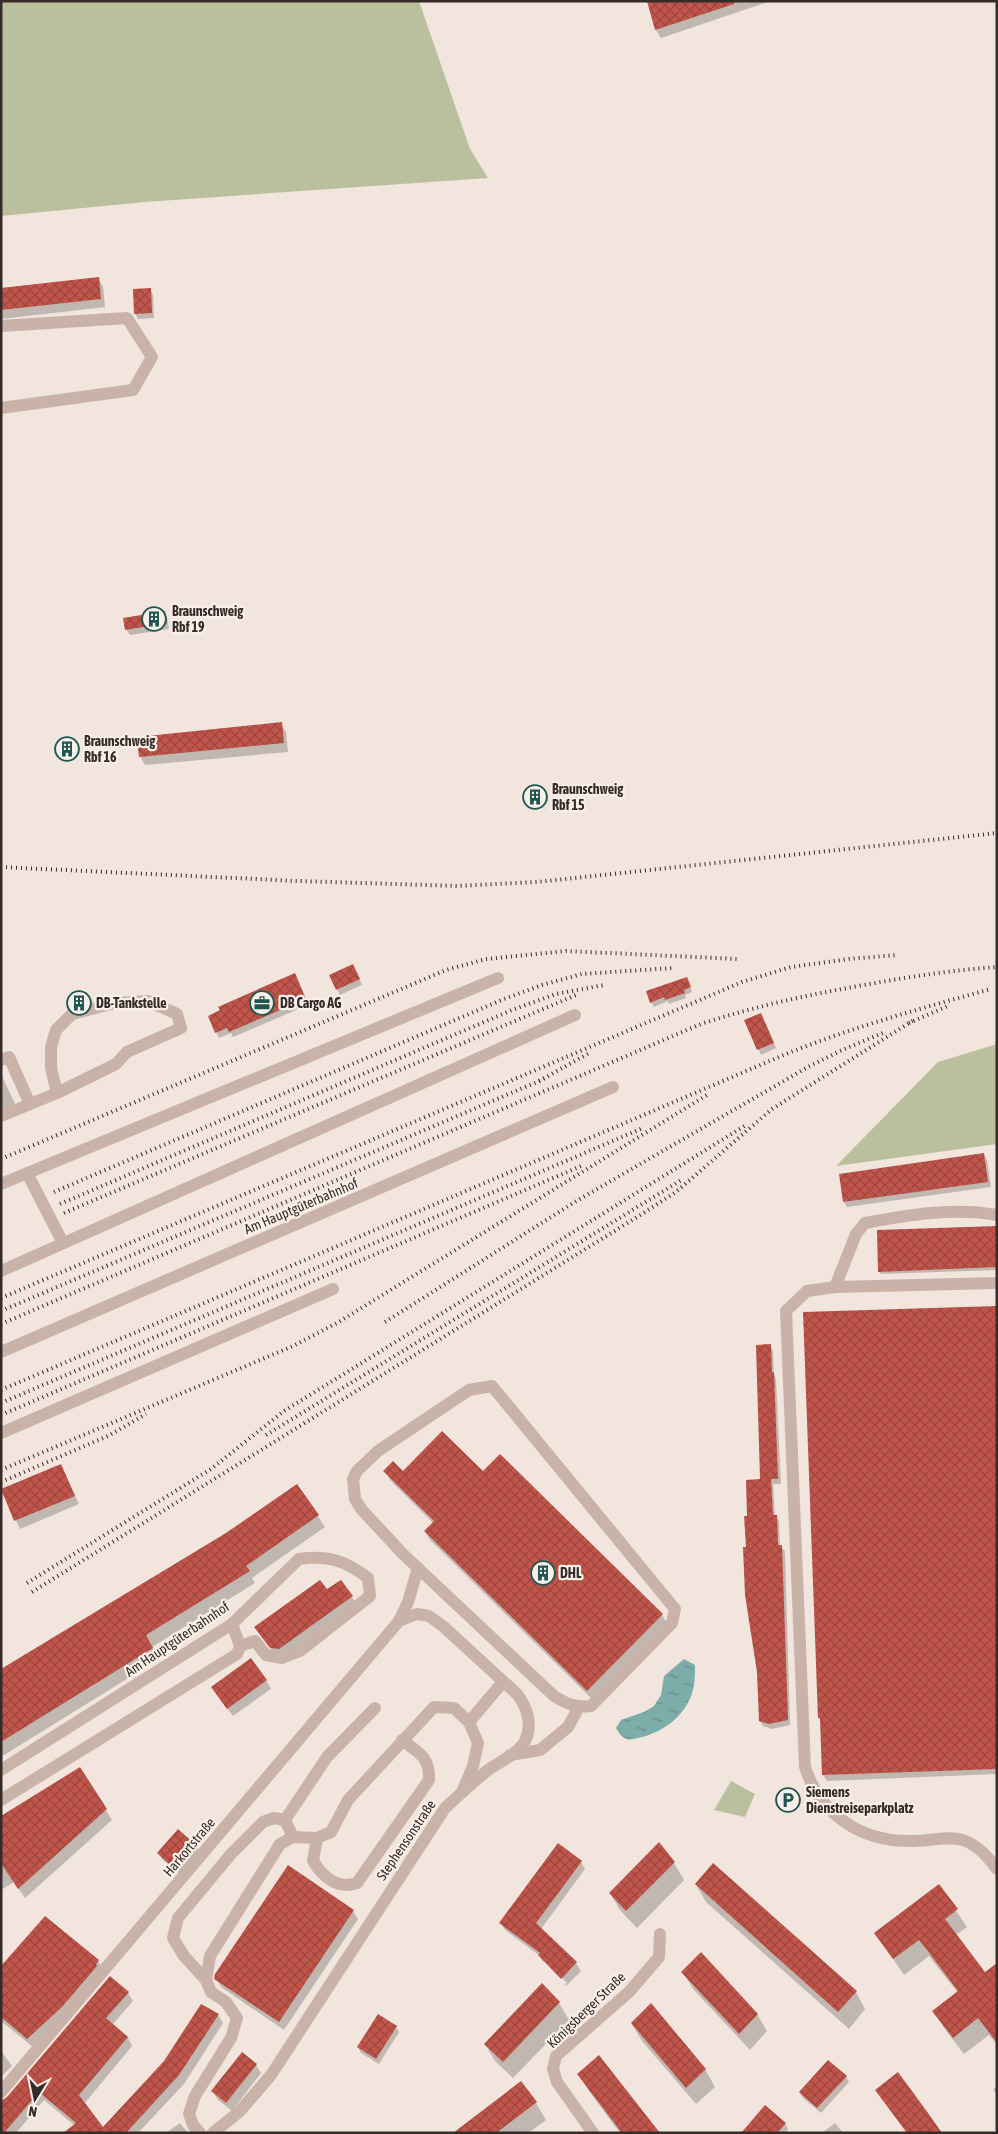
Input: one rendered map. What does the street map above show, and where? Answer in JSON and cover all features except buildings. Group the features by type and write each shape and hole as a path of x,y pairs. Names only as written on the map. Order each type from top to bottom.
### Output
{"street":[{"path":"1,326 127,318 152,357 133,390 1,408"},
{"path":"1,1184 498,978"},
{"path":"1,1116 57,1093 116,1064 127,1052 181,1028 177,1014 148,1001 115,1003 72,1014 56,1030 51,1047 51,1068 57,1093"},
{"path":"1,1271 575,1015"},
{"path":"1,1060 9,1057 30,1104"},
{"name":"Am Hauptgüterbahnhof","path":"1,1352 613,1087"},
{"path":"27,1172 63,1243"},
{"path":"835,1288 856,1234 865,1222 919,1213 984,1213 997,1215"},
{"path":"997,1283 835,1288 807,1291 786,1311 805,1767 810,1783 825,1805 847,1824 878,1839 910,1842 942,1838 961,1840 982,1850 997,1869"},
{"path":"1,1433 333,1289"},
{"path":"492,1386 675,1609 672,1623 591,1706 579,1707 567,1704 554,1696 418,1568 362,1510 355,1499 354,1479 357,1471 378,1451 470,1390 492,1386"},
{"name":"Am Hauptgüterbahnhof","path":"1,1770 232,1624 298,1559 314,1557 333,1559 353,1566 368,1578 370,1596 300,1651 282,1658 266,1655 256,1641 240,1646"},
{"name":"Harkortstraße","path":"1,2092 399,1621 408,1602 418,1568"},
{"name":"Stephensonstraße","path":"213,2133 240,2111 271,2075 445,1808 463,1791 524,1742 528,1725 528,1712 524,1703 503,1682 444,1627 429,1616 417,1614 399,1621"},
{"path":"1,1800 237,1654 240,1646 232,1624"},
{"path":"469,1722 503,1682"},
{"path":"206,1980 210,1956 280,1844 293,1837 317,1838 331,1832 348,1800 434,1706 454,1708 469,1722 478,1743 473,1766 463,1791"},
{"path":"510,1755 540,1750 568,1727 579,1707"},
{"path":"285,1820 327,1757 375,1708"},
{"path":"317,1838 313,1861 320,1873 338,1884 348,1886 357,1883 429,1780 429,1768 425,1758 402,1740"},
{"path":"200,2133 193,2125 189,2114 195,2096 231,2038 237,2018 226,2002 211,1992 206,1980 184,1956 173,1938 178,1918 231,1854 263,1822 274,1818 285,1820"},
{"path":"285,1820 293,1837"},
{"name":"Königsberger Straße","path":"593,2133 557,2082 553,2069 556,2056 629,1992 659,1958 660,1934"}],"green space":[{"path":"1,1 419,1 470,149 488,178 145,202 1,216"},
{"path":"997,1044 997,1144 836,1166 938,1062"},
{"path":"731,1781 755,1794 745,1817 714,1810"}],"water":[{"path":"684,1659 695,1665 695,1673 692,1692 682,1712 670,1724 655,1733 632,1739 622,1736 616,1728 621,1720 644,1712 654,1706 661,1695 664,1676"}],"railway":[{"path":"1,867 298,881 458,886 537,882 997,833"},
{"path":"1,1159 446,970 486,959 566,951 738,959"},
{"path":"1,1298 742,982 791,967 897,955"},
{"path":"1,1324 701,1024 762,1006 822,993 930,974 997,967"},
{"path":"54,1192 504,999 542,985 582,974 672,968"},
{"path":"60,1204 512,1010 556,994 604,985"},
{"path":"1,1390 786,1054 862,1027 991,989"},
{"path":"64,1213 576,995"},
{"path":"909,1023 948,1006"},
{"path":"32,1592 676,1192 772,1109 914,1020"},
{"path":"385,1322 578,1200 808,1067 885,1032"},
{"path":"539,1081 591,1052"},
{"path":"1,1311 544,1079"},
{"path":"1,1470 293,1346 337,1323 707,1095"},
{"path":"27,1583 211,1469 284,1411 746,1125"},
{"path":"1,1403 643,1128"},
{"path":"1,1415 581,1166"},
{"path":"266,1435 683,1179"},
{"path":"1,1482 108,1436 146,1414"}],"place":[{"name":"Braunschweig Rbf 19","path":"154,619"},
{"name":"Braunschweig Rbf 16","path":"67,749"},
{"name":"Braunschweig Rbf 15","path":"535,797"},
{"name":"DB-Tankstelle","path":"79,1003"},
{"name":"DB Cargo AG","path":"262,1003"},
{"name":"DHL","path":"543,1573"},
{"name":"Siemens Dienstreiseparkplatz","path":"788,1800"}]}
